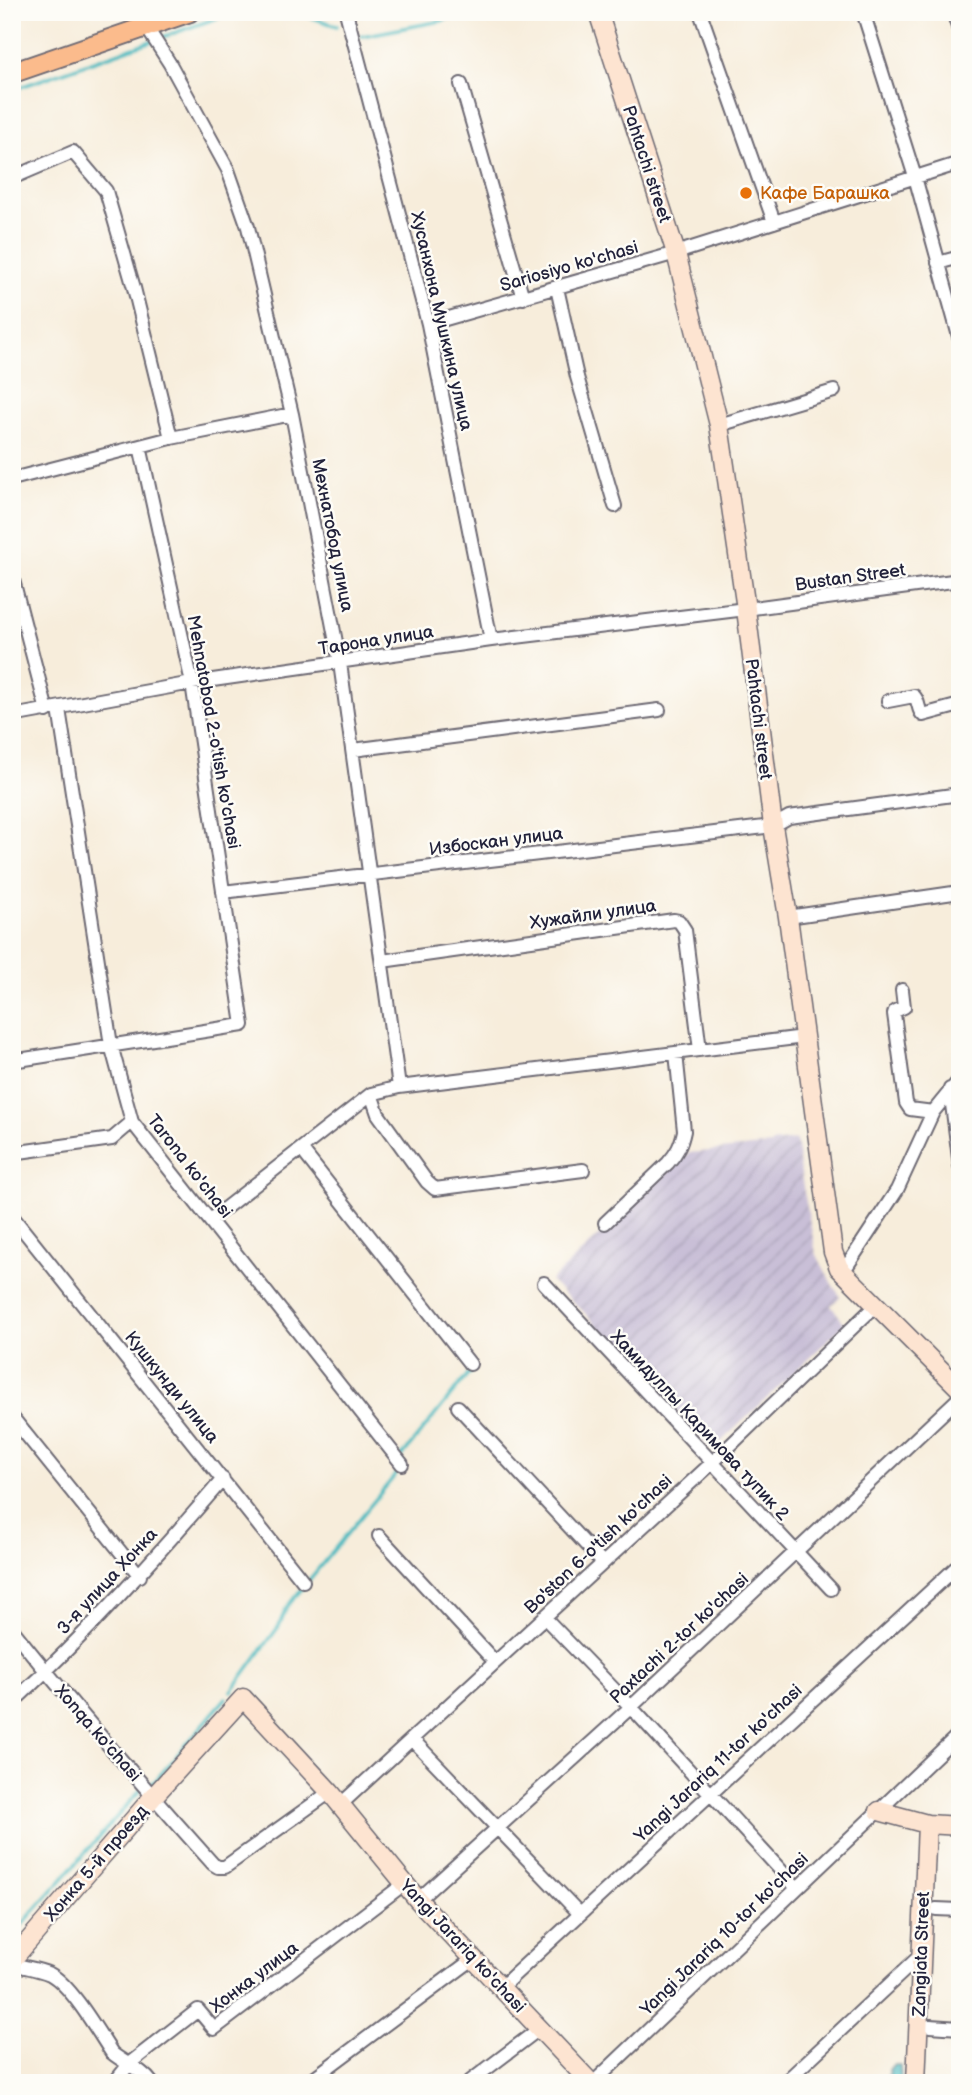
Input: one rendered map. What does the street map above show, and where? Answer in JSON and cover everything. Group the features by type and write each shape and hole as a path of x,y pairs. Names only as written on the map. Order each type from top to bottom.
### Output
{"main road":[{"path":"12,60 146,19 189,12"},
{"path":"12,73 146,19"}],"street":[{"name":"Хусанхона Мушкина улица","path":"346,12 428,324 491,640"},
{"name":"Pahtachi street","path":"598,12 676,253 719,425 833,1252 839,1268 960,1389"},
{"path":"700,12 774,222"},
{"path":"863,12 915,177 960,340"},
{"path":"953,12 960,33"},
{"name":"Мехнатобод улица","path":"146,19 228,170 248,227 292,414 340,663 399,1087"},
{"path":"461,84 523,298"},
{"path":"12,178 73,152 106,191 134,288 171,438"},
{"name":"Sariosiyo ko'chasi","path":"428,324 676,253 960,163"},
{"path":"939,263 960,257"},
{"path":"557,288 577,377 615,506"},
{"path":"719,425 834,391"},
{"path":"12,479 171,438 292,414"},
{"name":"Mehnatobod 2-o'tish ko'chasi","path":"111,1045 243,1025 192,683 141,446"},
{"name":"Tarona ko'chasi","path":"12,576 53,710 111,1045 132,1122 402,1464"},
{"name":"Bustаn Street","path":"746,609 960,580"},
{"name":"Тарона улица","path":"12,716 192,683 491,640 746,609"},
{"path":"888,701 915,696 919,711 923,715 960,705"},
{"path":"353,750 659,710"},
{"name":"Избоскан улица","path":"223,892 773,826 789,817 960,794"},
{"path":"788,917 960,892"},
{"name":"Хужайли улица","path":"382,961 679,921 685,930 700,1049"},
{"path":"902,990 904,1007 894,1014 906,1103 910,1109 933,1112"},
{"path":"210,1220 371,1094 399,1087 804,1037"},
{"path":"12,1060 111,1045"},
{"path":"605,1223 668,1163 682,1143 684,1131 676,1053"},
{"path":"843,1272 897,1190 933,1112 955,1084"},
{"path":"955,1084 960,1166"},
{"path":"371,1094 378,1114 427,1182 435,1189 583,1170"},
{"path":"12,1153 112,1139 132,1122"},
{"path":"301,1149 470,1364"},
{"name":"Кушкунди улица","path":"12,1216 303,1581"},
{"name":"Хамидуллы Каримова тупик 2","path":"544,1283 831,1589"},
{"name":"Bo'ston 6-o'tish ko'chasi","path":"153,1797 218,1867 225,1867 335,1798 412,1739 712,1463 875,1306"},
{"name":"Paxtachi 2-tor ko'chasi","path":"418,1900 631,1707 960,1397"},
{"path":"458,1407 603,1563"},
{"path":"12,1418 140,1576"},
{"name":"3-я улица Хонка","path":"12,1703 140,1576 223,1479"},
{"path":"380,1536 495,1662"},
{"name":"Yangi Jarariq 11-tor ko'chasi","path":"500,1988 960,1564"},
{"path":"544,1617 631,1707 797,1888"},
{"name":"Xonqa ko'chasi","path":"12,1629 153,1797 243,1698"},
{"name":"Yangi Jarariq ko'chasi","path":"243,1698 335,1798 418,1900 592,2083"},
{"name":"Yangi Jarariq 10-tor ko'chasi","path":"592,2083 960,1733"},
{"path":"412,1739 580,1914"},
{"name":"Хонка 5-й проезд","path":"12,1962 153,1797"},
{"path":"879,1811 927,1824 960,1826"},
{"name":"Zangiata Street","path":"916,2083 927,1824"},
{"name":"Хонка улица","path":"130,2063 198,2010 214,2029 404,1884"},
{"path":"936,1909 960,1910"},
{"path":"784,2083 921,1955"},
{"path":"307,2083 473,1959"},
{"path":"12,1962 50,1975 61,1984 78,2002 112,2053 130,2063 152,2083"},
{"path":"930,2026 960,2028"},
{"path":"468,2083 540,2029"},
{"path":"114,2083 130,2063"}],"shaded area":[{"path":"796,1140 816,1253 841,1297 831,1305 845,1324 712,1450 581,1309 550,1281 689,1153"}],"water":[{"path":"893,2065 900,2065 901,2083 887,2082 889,2070"}],"waterway":[{"path":"12,90 234,12"},
{"path":"295,12 337,26"},
{"path":"362,36 441,21 467,12"},
{"path":"402,1456 474,1367"},
{"path":"232,1691 279,1626 286,1608 402,1467"},
{"path":"12,1936 144,1786 155,1781 226,1698"},
{"path":"935,1850 936,1830"}],"place":[{"name":"Кафе Барашка","path":"746,193"}]}
